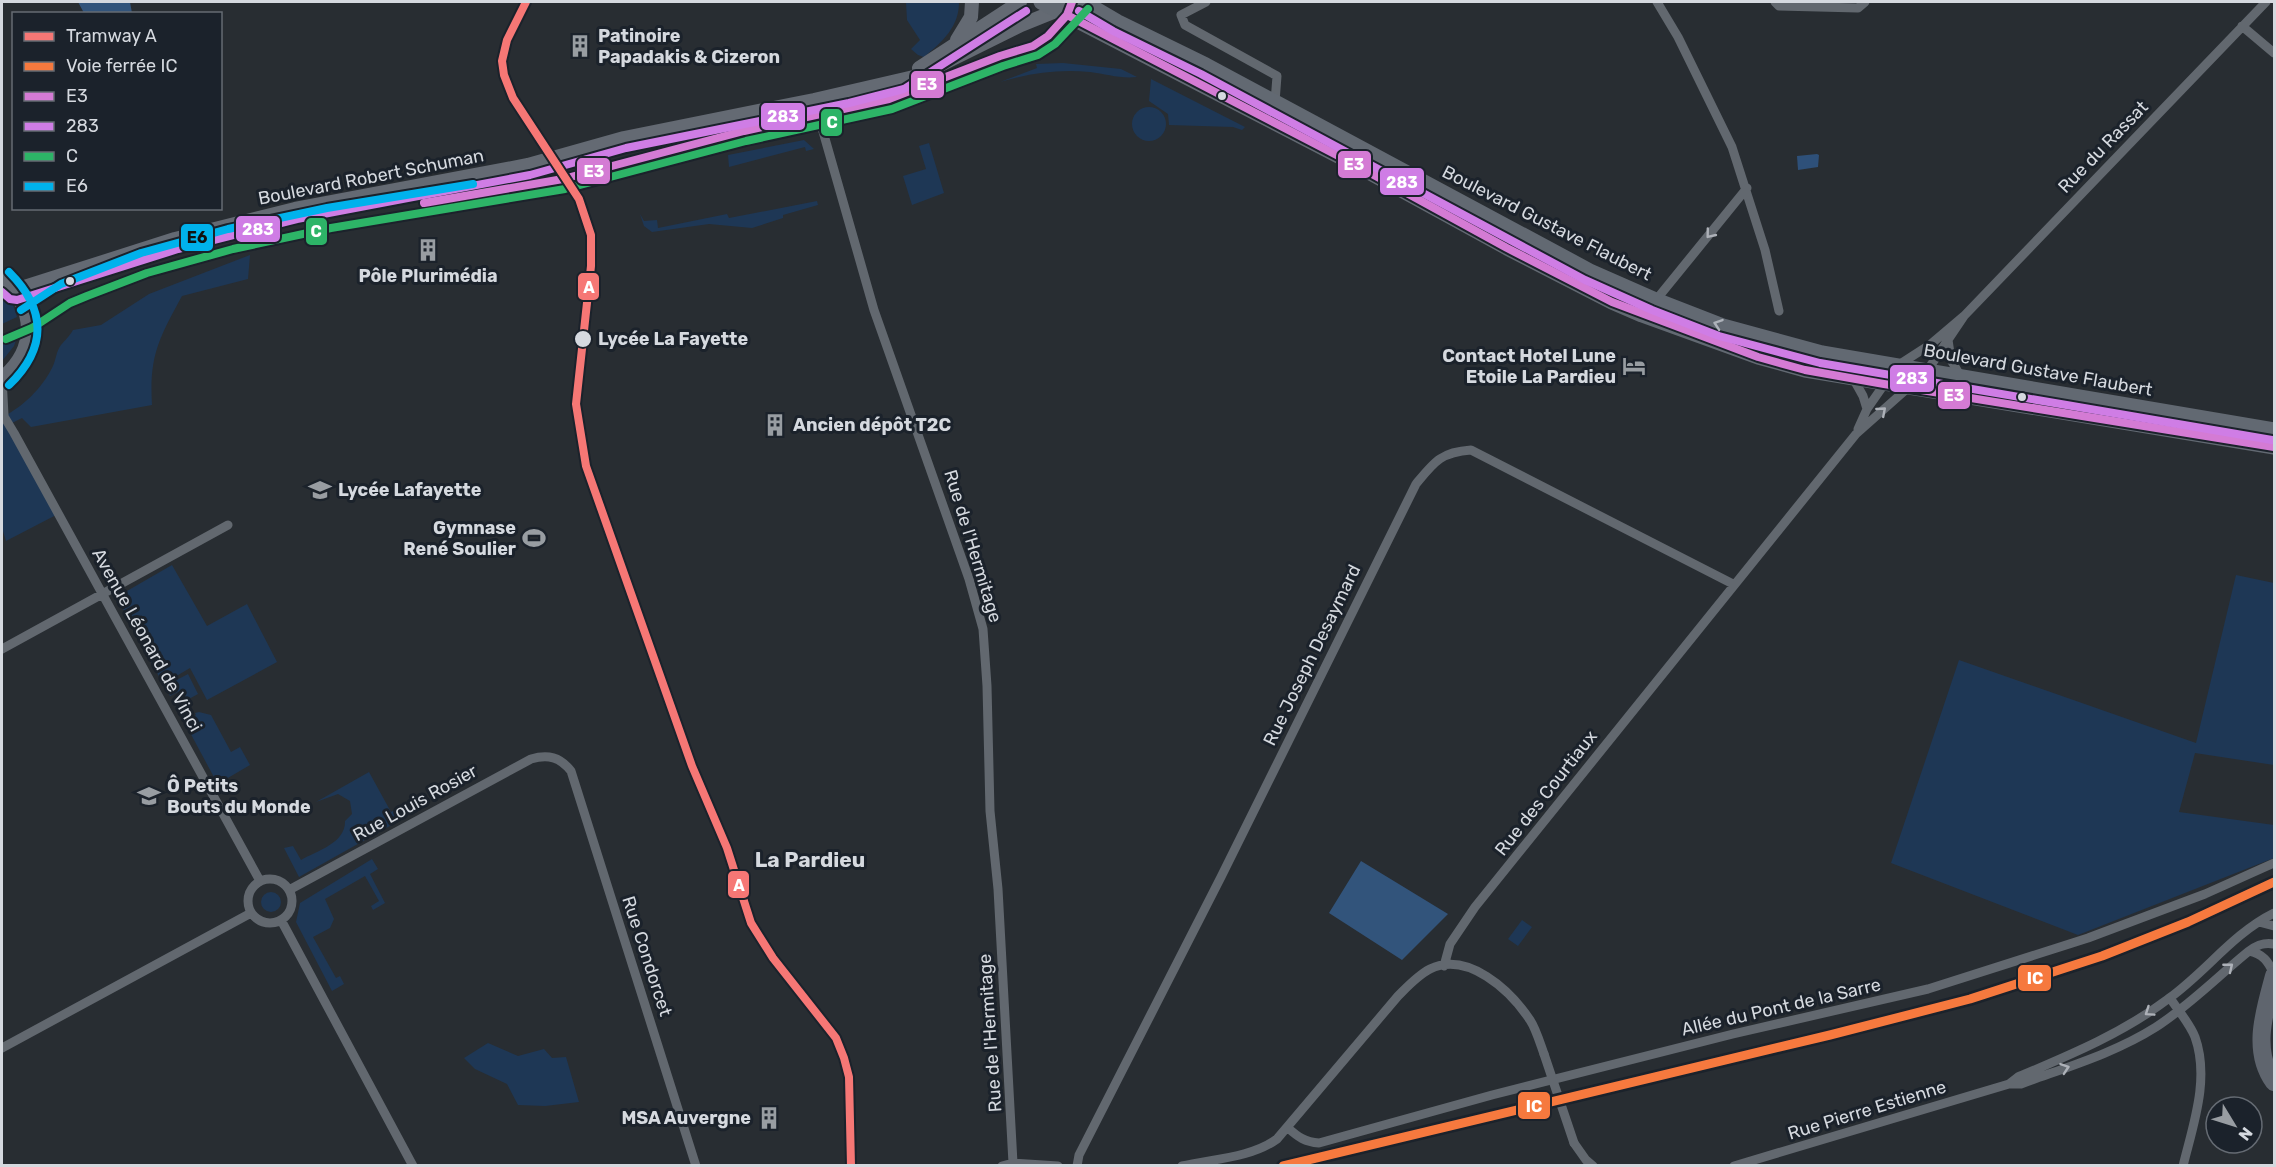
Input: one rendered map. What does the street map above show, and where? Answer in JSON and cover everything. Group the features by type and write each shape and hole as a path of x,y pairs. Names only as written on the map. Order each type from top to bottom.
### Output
{"highway":[{"path":"2274,975 2262,1019 2261,1036 2263,1054 2274,1082"}],"main road":[{"path":"950,48 962,36 967,26 971,17 972,2"},
{"path":"901,79 1020,2"},
{"name":"Boulevard Gustave Flaubert","path":"1041,2 1350,162 1507,248 1612,302 1758,357 1805,370 1884,384 2274,447"},
{"path":"814,100 929,72 975,47 1056,9 1078,2"},
{"name":"Boulevard Gustave Flaubert","path":"1084,2 1590,271 1723,326 1822,353 2274,430"},
{"name":"Boulevard Robert Schuman","path":"15,290 176,239 293,209 528,165 624,138 814,100"},
{"path":"2,279 15,290 25,310 27,339 18,361 2,378"}],"street":[{"path":"1206,2 1181,15 1185,25 1277,76 1275,102"},
{"path":"1656,2 1677,37 1732,147 1765,250 1779,311"},
{"path":"1775,2 1779,6 1858,8 1865,2"},
{"name":"Rue du Rassat","path":"1897,366 1931,344 1964,316 2266,2"},
{"path":"2242,26 2274,53"},
{"name":"Rue de l'Hermitage","path":"814,100 874,310 969,579 983,628 990,812 998,889 1013,1163"},
{"path":"1656,300 1747,188"},
{"name":"Rue du Rassat","path":"1910,388 1927,371 1964,316"},
{"path":"1948,340 1951,360 1961,378"},
{"path":"1856,434 1867,409 1897,366"},
{"name":"Avenue Léonard de Vinci","path":"2,378 3,415 260,881"},
{"path":"1853,378 1867,409"},
{"name":"Rue des Courtiaux","path":"1444,966 1450,945 1475,906 1733,584 1856,434 1910,388"},
{"name":"Rue Joseph Desaymard","path":"1077,1166 1079,1155 1221,877 1416,484 1435,461 1453,451 1471,450 1733,584"},
{"path":"2,649 228,525"},
{"name":"Rue Louis Rosier","path":"289,891 531,759 547,756 559,760"},
{"name":"Rue Condorcet","path":"559,760 571,771 696,1166"},
{"name":"Allée du Pont de la Sarre","path":"1288,1128 1300,1139 1309,1143 1319,1143 1492,1095 1733,1034 1928,988 2088,938 2205,894 2274,863"},
{"path":"276,880 284,884 289,891 292,898 291,907 281,920 265,923 251,913 248,899 254,886 260,881 276,880"},
{"path":"2,1048 251,913"},
{"name":"Rue Pierre Estienne","path":"2009,1084 2018,1077 2109,1036 2170,998 2233,939 2274,913"},
{"path":"281,920 413,1166"},
{"path":"2259,922 2274,927"},
{"name":"Rue Pierre Estienne","path":"1734,1166 2009,1084 2021,1084 2094,1058 2134,1040 2179,1011 2248,951 2268,942 2274,944"},
{"path":"2248,951 2259,953 2268,961 2274,975"},
{"path":"1182,1166 1266,1147 1288,1128 1398,996 1431,969 1457,965 1469,968 1499,986 1531,1021 1574,1143 1593,1166"},
{"path":"2170,998 2195,1036 2201,1068 2200,1092 2183,1166"},
{"path":"1002,1166 1013,1163 1058,1166"}],"shaded area":[{"path":"78,2 130,2 132,12 83,12"},
{"path":"906,2 959,2 956,19 949,33 924,57 911,49 920,40 907,20"},
{"path":"1063,63 1121,69 1137,77 1056,71 1000,82 1037,68 1036,64"},
{"path":"1151,79 1245,127 1242,130 1233,127 1169,125 1168,114 1149,101"},
{"path":"1149,107 1161,112 1166,124 1161,136 1149,141 1137,136 1132,124 1137,112"},
{"path":"804,140 814,149 806,151 805,147 729,167 728,155"},
{"path":"929,143 944,193 912,205 903,176 926,169 919,146"},
{"path":"1819,155 1818,167 1798,170 1797,156"},
{"path":"817,201 818,205 783,215 783,218 752,228 709,224 652,232 644,226 640,214 644,221 657,220 658,228 727,214 729,218"},
{"path":"250,255 248,279 182,296 157,348 152,373 152,405 31,427 22,418 10,424 58,514 6,541 2,528 2,417 24,403 37,390 52,368 59,347 73,330 101,325 149,294"},
{"path":"2,292 13,305 17,317 2,324"},
{"path":"20,328 14,346 2,361 2,335"},
{"path":"172,565 207,626 247,604 277,662 207,700 190,668 163,684 121,605 132,602 124,594 127,591"},
{"path":"2236,575 2274,583 2274,765 2195,753 2179,812 2274,825 2274,858 2078,935 1891,863 1959,660 2196,743"},
{"path":"188,674 198,694 187,700 182,690 170,696 165,686"},
{"path":"195,713 211,715 231,752 240,747 250,765 221,782 216,781 186,725 193,722 192,718 196,715"},
{"path":"369,772 391,812 399,808 404,818 299,877 284,848 293,846 301,860 336,841 344,829 345,821 352,814 350,801 338,794 316,802"},
{"path":"372,859 378,869 370,874 385,903 373,910 371,906 379,901 365,876 325,899 334,919 330,928 313,937 336,978 340,976 344,984 332,991 296,922 300,903"},
{"path":"1361,861 1448,914 1402,960 1329,913"},
{"path":"271,892 278,895 281,902 278,909 271,912 264,909 261,902 264,895"},
{"path":"1522,920 1532,927 1518,946 1508,939"},
{"path":"488,1043 518,1056 544,1049 552,1058 566,1057 579,1102 545,1106 518,1105 507,1084 475,1069 464,1058"}],"tram line":[{"name":"A","path":"526,2 507,40 502,61 504,75 513,98 579,199 591,235 591,266 576,404 586,466 692,766 727,848 751,923 773,958 836,1038 844,1058 849,1077 851,1166"},
{"path":"744,917 745,906"}],"rail line":[{"name":"IC","path":"1283,1166 1830,1035 1970,999 2102,956 2188,922 2274,882"}],"transit line":[{"name":"E3","path":"424,203 563,179 744,131 889,99 1000,56 1033,46 1048,36 1067,15 1072,2"},
{"name":"C","path":"6,339 32,328 70,303 87,296 147,273 233,249 331,228 565,189 746,141 892,109 1003,66 1038,55 1055,44 1088,9"},
{"name":"283","path":"2,292 10,299 17,300 178,249 297,219 530,175 626,148 849,103 904,89 1026,11"},
{"name":"283","path":"1079,11 1585,280 1652,310 1719,336 1820,363 2272,440"},
{"name":"E3","path":"1067,15 1612,302 1758,357 1805,370 1884,384 2274,447"},
{"name":"E6","path":"21,310 61,284 141,253 228,229 327,208 473,184"},
{"name":"E6","path":"9,272 30,300 38,329 36,343 30,357 9,385"}],"place":[{"name":"Patinoire Papadakis & Cizeron","path":"580,46"},
{"name":"Pôle Plurimédia","path":"428,250"},
{"name":"Lycée La Fayette","path":"583,339"},
{"name":"Contact Hotel Lune Etoile La Pardieu","path":"1634,366"},
{"name":"Ancien dépôt T2C","path":"775,425"},
{"name":"Lycée Lafayette","path":"320,490"},
{"name":"Gymnase René Soulier","path":"534,538"},
{"name":"Ô Petits Bouts du Monde","path":"149,796"},
{"name":"MSA Auvergne","path":"769,1118"}],"district":[{"name":"La Pardieu","path":"810,859"}]}
